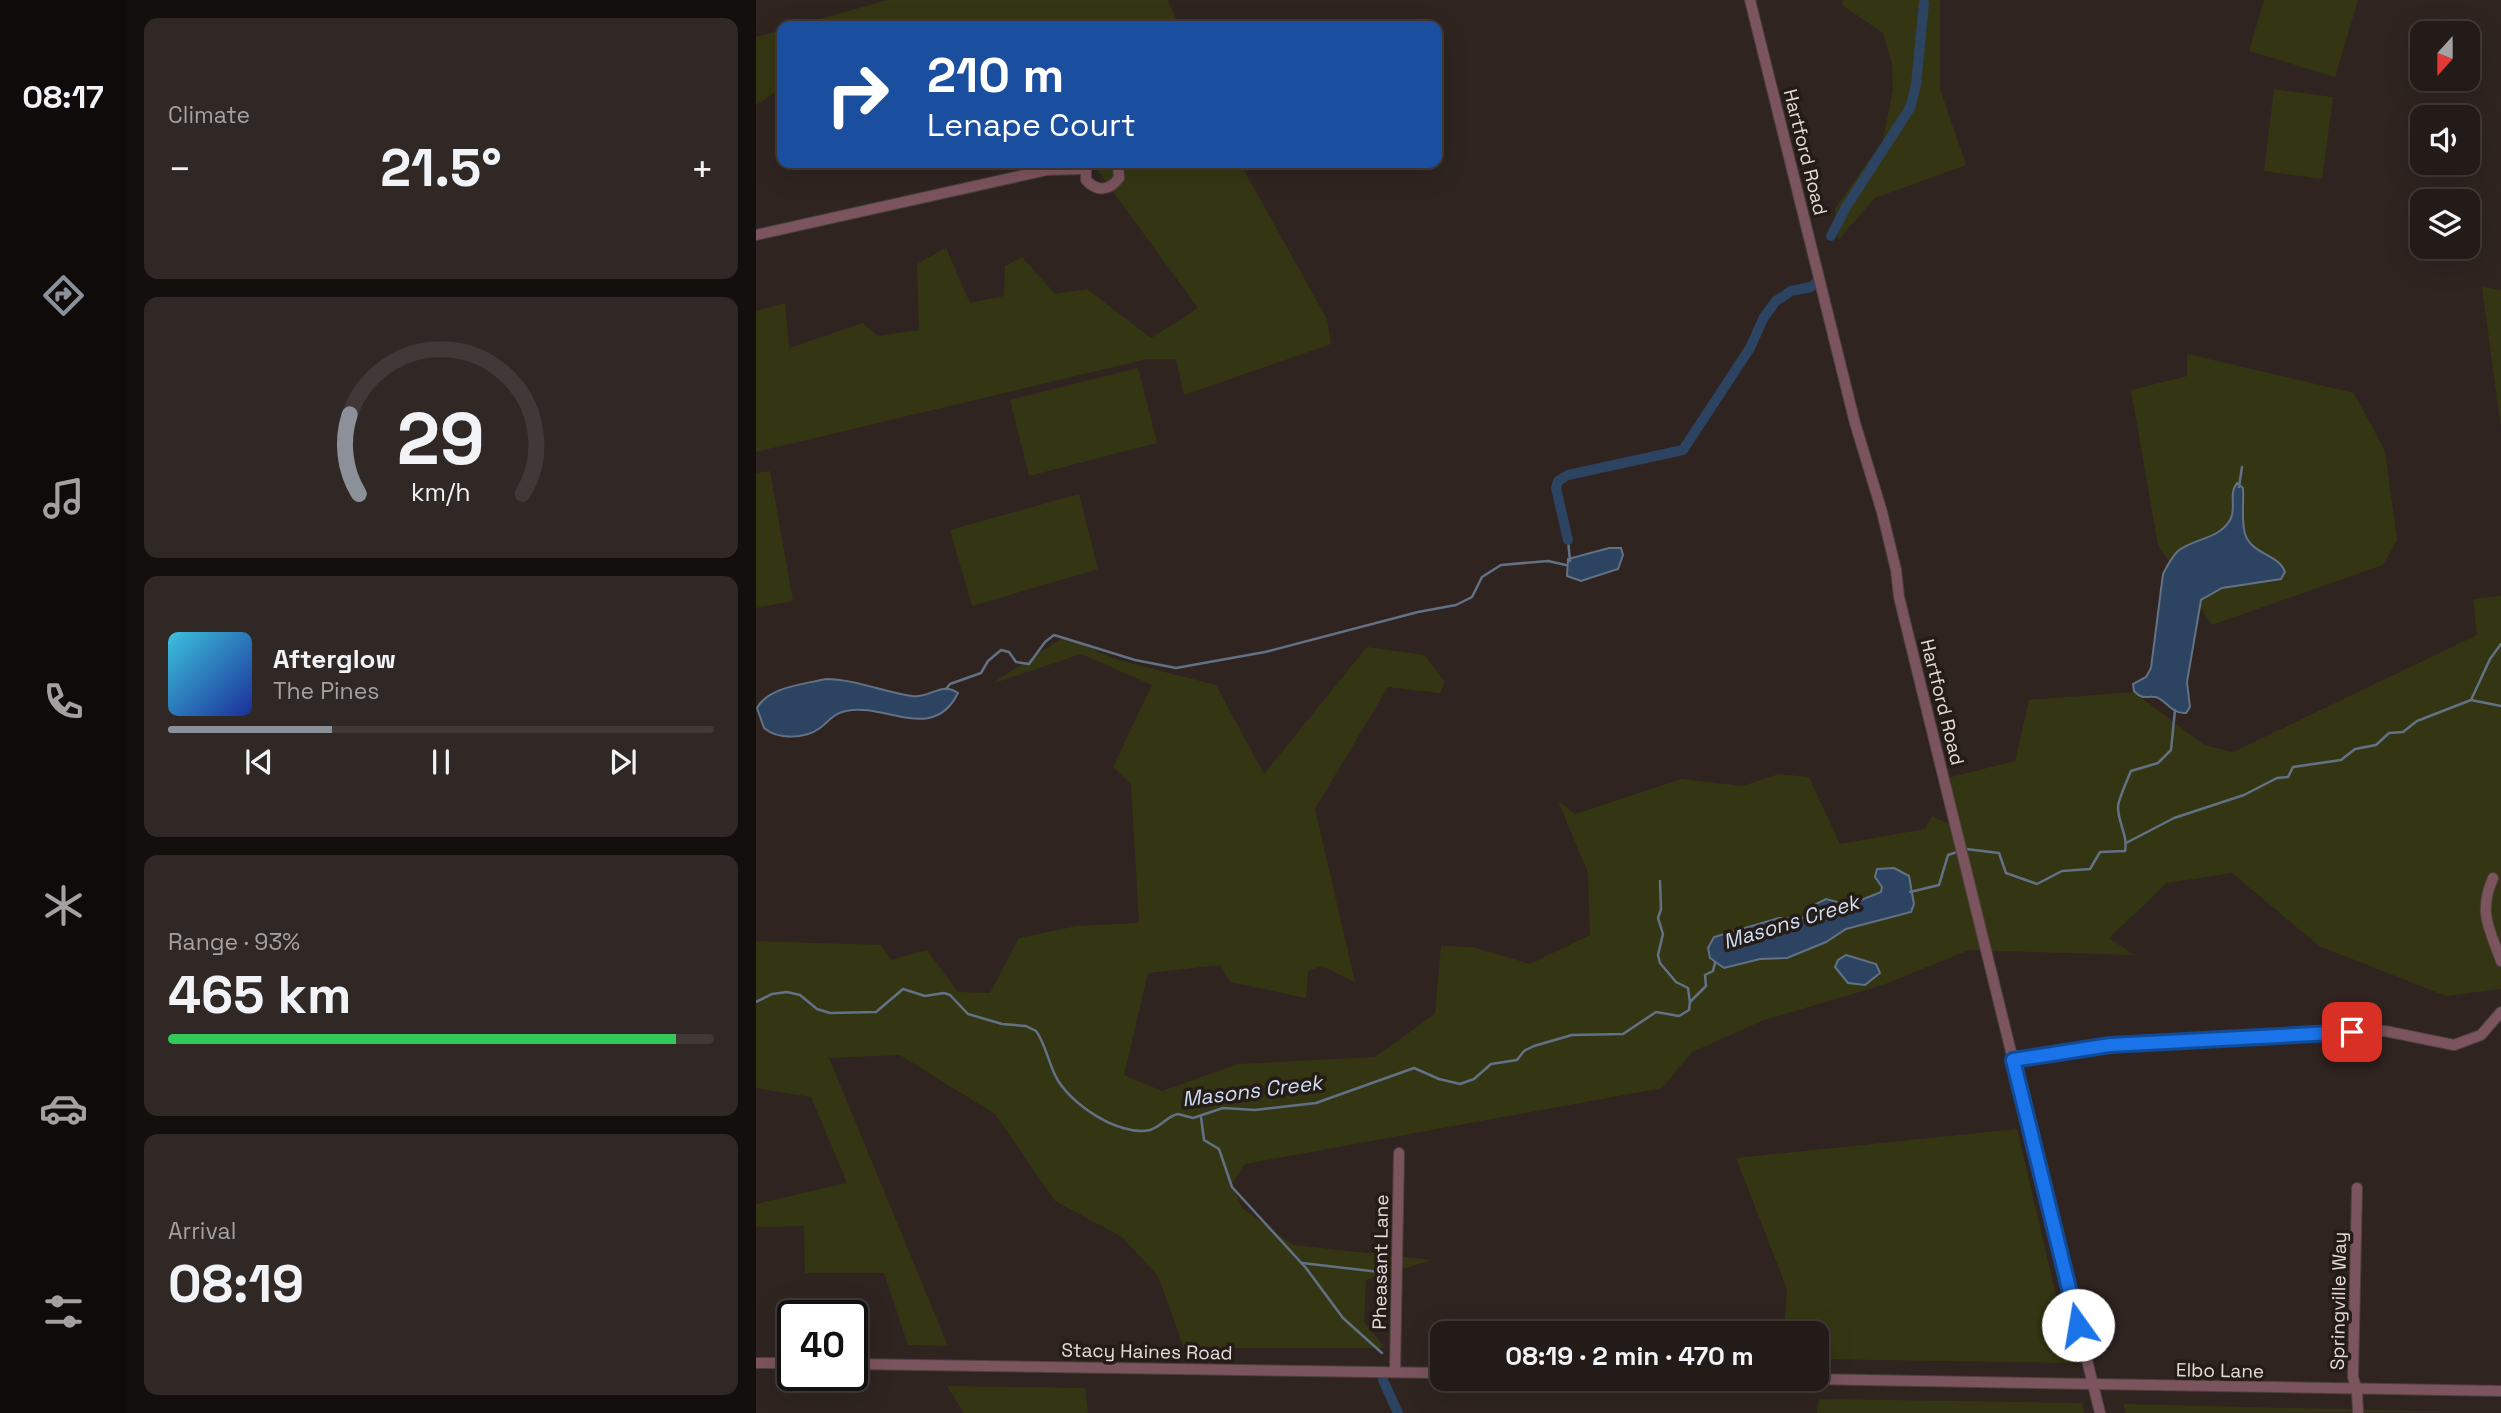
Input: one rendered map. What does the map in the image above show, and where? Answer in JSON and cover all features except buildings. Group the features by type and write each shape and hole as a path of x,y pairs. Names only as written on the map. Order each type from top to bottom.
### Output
{"street":[{"name":"Hartford Road","path":"1750,0 1855,423 1882,512 1896,570 1899,597 2099,1413"},
{"path":"756,235 1066,168"},
{"path":"1085,168 1086,180 1093,187 1103,189 1113,186 1119,178 1118,168"},
{"path":"2493,878 2484,901 2486,920 2501,961"},
{"path":"2013,1060 2110,1045 2392,1031 2454,1045 2481,1035 2501,1012"},
{"name":"Pheasant Lane","path":"1395,1372 1399,1153"},
{"name":"Springville Way","path":"2357,1188 2353,1377 2358,1413"},
{"path":"756,1363 777,1363"},
{"name":"Stacy Haines Road","path":"868,1364 1430,1373"},
{"name":"Elbo Lane","path":"1829,1379 2357,1391 2501,1391"}],"green space":[{"path":"888,0 1168,0 1177,21 813,21"},
{"path":"1844,0 1940,0 1940,89 1966,165 1875,198 1838,240 1835,209 1883,140 1893,89 1892,63 1883,33 1842,5"},
{"path":"2264,0 2358,0 2335,77 2249,51"},
{"path":"777,31 777,91 756,105 756,37"},
{"path":"2274,89 2333,97 2322,179 2264,171"},
{"path":"1086,168 1243,168 1327,319 1331,344 1184,395 1176,359 1147,359 756,452 756,311 785,303 789,348 863,323 878,336 919,330 917,264 946,248 970,303 1004,296 1005,266 1022,257 1055,294 1087,289 1151,338 1198,308 1098,171"},
{"path":"2482,287 2501,290 2501,428"},
{"path":"2187,354 2354,393 2385,451 2397,540 2383,565 2212,625 2158,545 2131,390 2187,376"},
{"path":"1138,368 1157,443 1029,476 1010,400"},
{"path":"770,471 793,601 756,608 756,473"},
{"path":"1079,494 1098,569 972,606 950,530"},
{"path":"2501,596 2501,989 2446,996 2319,946 2232,873 2167,883 2109,938 2134,955 1969,950 1883,985 1764,1020 1692,1052 1662,1088 1245,1164 1232,1183 1242,1208 1293,1245 1432,1260 1366,1280 1364,1322 1385,1348 1184,1348 1158,1276 1122,1237 1055,1201 995,1114 900,1055 829,1058 948,1346 908,1345 884,1273 805,1273 804,1226 756,1227 756,1204 847,1183 811,1097 756,1088 756,941 881,945 891,960 927,950 958,992 990,993 1019,938 1077,926 1139,923 1131,784 1113,767 1152,685 1081,654 991,684 1064,637 1118,660 1216,685 1264,774 1367,647 1424,655 1445,682 1440,693 1388,687 1315,809 1355,982 1322,966 1308,971 1306,998 1230,982 1220,965 1148,973 1124,1075 1162,1091 1238,1064 1375,1057 1435,1014 1441,946 1472,947 1530,964 1590,935 1588,873 1558,801 1575,814 1681,779 1743,786 1779,774 1809,777 1840,844 1925,829 1932,816 1960,829 1947,778 2015,761 2029,700 2134,692 2204,745 2233,752 2477,635 2473,599"},
{"path":"2017,1129 2072,1363 1829,1359 1829,1321 1785,1321 1787,1289 1736,1158"},
{"path":"947,1386 1085,1388 1088,1413 964,1413"},
{"path":"1819,1399 2082,1403 2084,1413 1817,1413"},
{"path":"2123,1404 2461,1412 2126,1413"}],"water":[{"path":"2237,483 2243,488 2243,523 2248,541 2277,561 2285,572 2281,579 2222,588 2201,600 2187,682 2190,707 2186,713 2180,713 2159,698 2140,696 2134,691 2133,684 2146,677 2151,668 2166,568 2178,551 2225,527 2232,516 2233,492"},
{"path":"1609,548 1621,548 1623,555 1618,569 1581,581 1567,576 1568,559"},
{"path":"826,679 847,681 912,696 940,689 958,693 948,708 935,716 922,719 861,710 838,714 814,732 799,736 777,735 764,728 757,708 769,695"},
{"path":"1894,868 1909,876 1914,904 1911,912 1846,929 1826,942 1787,958 1760,959 1724,968 1710,958 1708,948 1714,937 1779,918 1803,918 1814,905 1826,899 1849,905 1881,892 1882,887 1875,877 1877,869"},
{"path":"1846,955 1876,964 1880,973 1865,985 1848,983 1835,967 1838,960"}],"waterway":[{"path":"1831,236 1846,207 1910,108 1916,85 1924,3"},
{"path":"1568,540 1556,488 1558,481 1568,475 1683,450 1750,348 1764,317 1776,301 1791,291 1811,287 1818,281"},
{"path":"2239,487 2242,467"},
{"path":"1568,540 1570,561"},
{"path":"946,689 950,684 981,673 988,661 1001,650 1009,652 1016,662 1029,664 1045,642 1054,635 1135,660 1176,668 1265,652 1418,612 1456,605 1472,597 1482,577 1501,565 1548,561 1566,565"},
{"path":"2471,700 2490,659 2501,644"},
{"name":"Masons Creek","path":"2126,843 2174,818 2244,795 2277,778 2288,777 2293,767 2341,760 2355,749 2376,745 2389,733 2403,732 2417,721 2471,700 2501,706"},
{"name":"Masons Creek","path":"1966,849 1999,853 2006,873 2037,884 2062,871 2090,869 2100,852 2125,851 2118,807 2121,795 2131,771 2158,763 2171,750 2175,710"},
{"name":"Masons Creek","path":"1910,892 1939,885 1948,855 1960,851"},
{"path":"1660,881 1661,909 1658,918 1663,934 1658,955 1660,963 1676,982 1688,988 1690,1002"},
{"name":"Masons Creek","path":"756,1002 772,994 787,992 800,995 817,1009 830,1013 876,1012 903,989 925,996 944,993 950,995 968,1014 1002,1024 1026,1026 1036,1031 1055,1075 1071,1096 1096,1116 1138,1131 1154,1129 1178,1114 1193,1118 1223,1108 1255,1110 1316,1103 1414,1068 1439,1079 1460,1084 1474,1079 1491,1064 1517,1060 1524,1051 1534,1046 1572,1035 1623,1034 1656,1012 1679,1016 1689,1010 1690,1002 1706,986 1705,975 1713,971 1715,963"},
{"path":"1201,1117 1204,1140 1219,1149 1232,1187 1306,1268 1343,1318 1382,1353"},
{"path":"1302,1263 1388,1273"},
{"path":"1383,1380 1398,1413"}],"route":[{"path":"2078,1325 2013,1060 2110,1045 2352,1032"}]}
